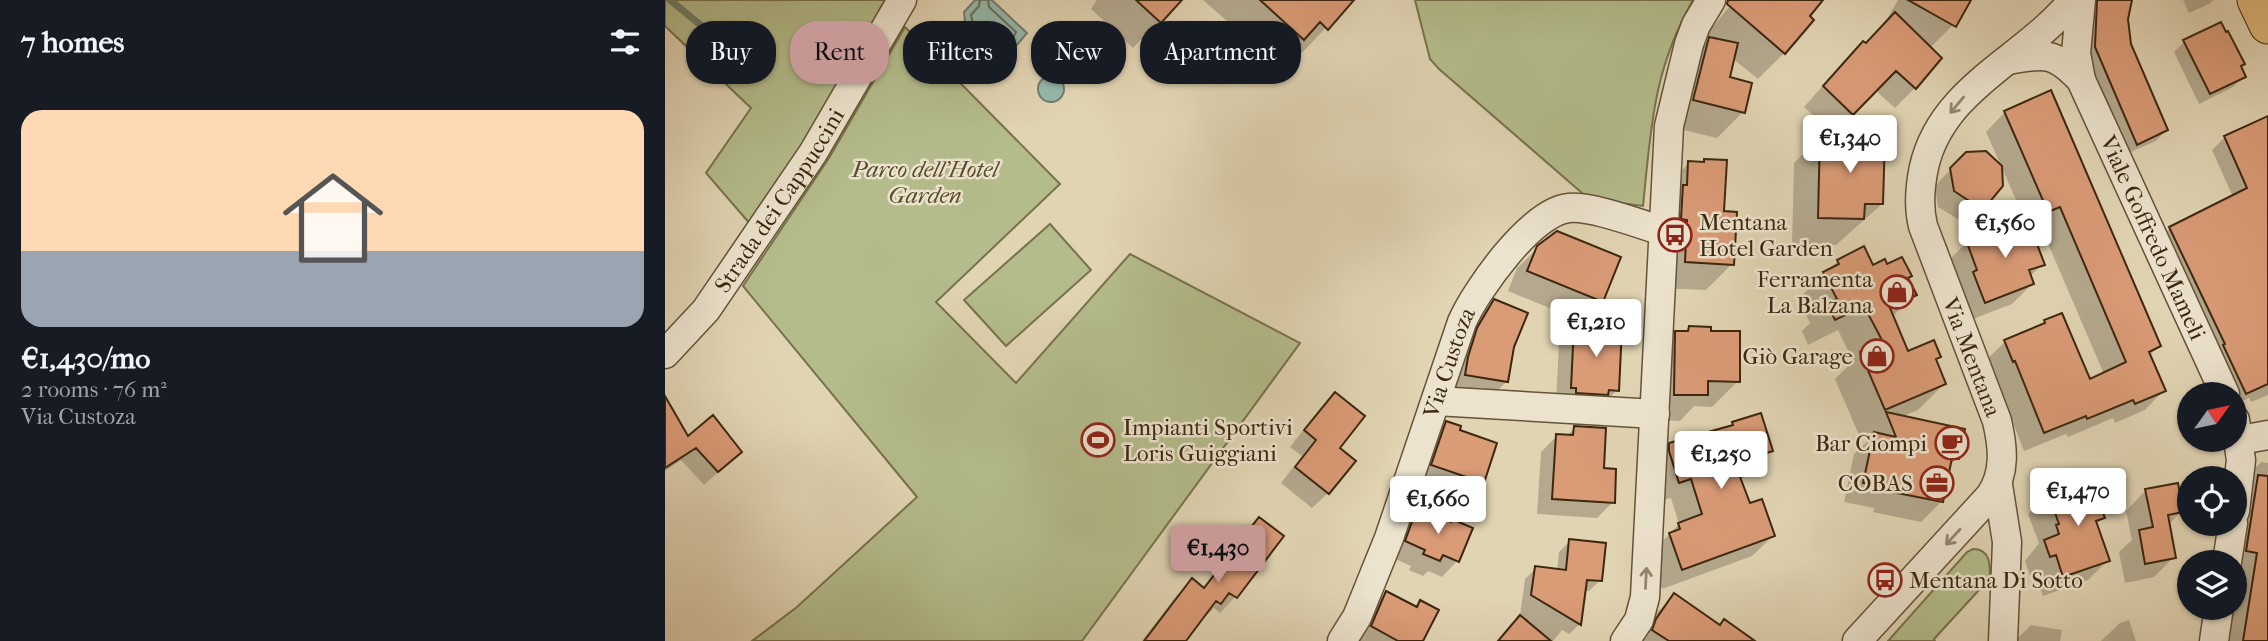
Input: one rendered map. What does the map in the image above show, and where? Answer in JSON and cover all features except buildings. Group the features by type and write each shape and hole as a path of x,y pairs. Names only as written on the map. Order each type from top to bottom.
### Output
{"main road":[{"path":"2256,0 2268,25"}],"street":[{"name":"Strada dei Cappuccini","path":"665,354 706,310 813,153 902,0"},
{"path":"1625,641 1639,620 1645,597 1667,150 1674,100 1689,44 1696,25 1711,0"},
{"name":"Via Mentana","path":"2003,641 2007,542 1998,485 2002,458 1997,421 1927,238 1920,205 1927,156 1939,128 1970,90 2051,23 2073,0"},
{"name":"Viale Goffredo Mameli","path":"2081,0 2076,54 2081,80 2219,382"},
{"name":"Viale Goffredo Mameli","path":"2008,60 2033,55 2051,56 2081,80"},
{"name":"Via Custoza","path":"1342,641 1357,617 1376,572 1462,322 1490,275 1544,217 1557,210 1581,208 1663,231"},
{"path":"1436,401 1655,414"},
{"path":"2247,432 2268,435"},
{"path":"1857,641 1998,485"},
{"path":"2214,641 2217,620"}],"green space":[{"path":"665,0 885,0 873,21 790,21 790,84 837,84 803,145 751,225 706,173 751,108 726,84 776,84 776,21 686,21 686,46 665,26"},
{"path":"1415,0 1693,0 1669,51 1662,75 1652,125 1643,206 1589,199 1439,69 1430,59"},
{"name":"Parco dell'Hotel Garden","path":"903,30 903,84 961,84 1060,184 936,302 1016,383 1130,254 1300,343 1082,641 752,641 797,607 917,497 743,286 829,158 872,84 889,84 889,55"},
{"path":"1050,224 1091,270 1006,346 964,300"},
{"path":"1973,549 1986,554 1990,578 1935,641 1888,641 1967,552"}],"water":[{"path":"975,0 992,0 1014,21 965,21 964,12"},
{"path":"1017,24 1027,33 1017,45"},
{"path":"1039,84 1063,84 1063,94 1056,101 1046,101 1039,94"}],"waterway":[{"path":"670,0 696,21"}],"place":[{"name":"Mentana Hotel Garden","path":"1675,235"},
{"name":"Ferramenta La Balzana","path":"1897,292"},
{"name":"Giò Garage","path":"1877,356"},
{"name":"Impianti Sportivi Loris Guiggiani","path":"1098,440"},
{"name":"Bar Ciompi","path":"1952,443"},
{"name":"COBAS","path":"1937,483"},
{"name":"Mentana Di Sotto","path":"1885,580"}]}
